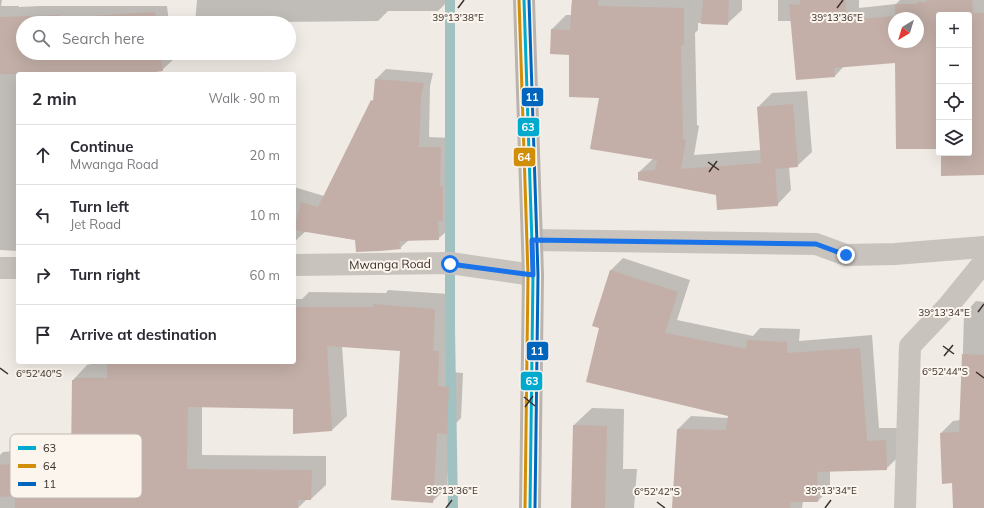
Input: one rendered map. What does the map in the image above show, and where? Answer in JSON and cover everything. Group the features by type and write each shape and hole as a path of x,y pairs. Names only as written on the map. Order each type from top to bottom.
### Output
{"main road":[{"path":"524,0 533,275 530,508"}],"street":[{"path":"532,240 816,244 846,255 895,254 984,247"},
{"path":"905,508 910,346 949,305 984,262"},
{"name":"Mwanga Road","path":"296,265 450,264 533,275"},
{"path":"0,268 16,268"}],"building":[{"path":"572,0 598,0 598,6 684,8 684,45 681,45 683,139 686,140 681,169 761,163 757,107 793,104 798,167 775,169 778,206 717,210 716,195 638,180 638,172 655,170 657,160 590,149 599,98 569,97 569,55 550,54 551,29 570,30"},
{"path":"703,0 729,0 728,25 701,24"},
{"path":"800,0 845,0 847,20 888,17 888,48 924,48 924,12 895,12 895,4 917,4 917,2 927,2 927,0 972,0 973,13 984,13 984,175 941,176 941,156 972,156 972,12 936,12 936,149 896,149 895,63 834,68 835,77 796,80 789,4 800,5"},
{"path":"155,12 156,16 92,16"},
{"path":"60,15 60,16 30,16"},
{"path":"16,16 16,60 161,60 163,71 16,72 16,74 0,74 0,17"},
{"path":"375,79 424,83 421,96 419,147 441,147 440,186 443,186 443,221 438,221 439,240 399,241 401,249 356,252 355,240 296,230 296,221 301,202 318,207 371,100 373,101"},
{"path":"610,270 678,292 665,333 746,349 747,340 787,342 787,353 860,348 867,441 886,440 887,470 817,472 818,502 791,502 790,508 672,508 677,429 726,430 728,416 586,382 599,328 592,326"},
{"path":"373,304 435,309 433,351 439,351 438,386 449,387 447,434 437,433 433,503 391,500 400,351 327,346 332,431 293,434 293,409 188,407 187,469 312,470 311,500 298,500 298,508 15,508 15,498 142,498 142,434 71,434 72,380 75,380 75,378 107,378 107,364 296,364 296,307 373,307"},
{"path":"962,354 984,355 984,508 953,508 952,483 942,484 940,433 959,432"},
{"path":"573,425 607,426 605,508 571,508"},
{"path":"10,464 10,496 0,497 0,465"}],"waterway":[{"path":"450,0 450,329 453,508"}],"transit line":[{"name":"64","path":"519,0 528,275 525,508"},
{"name":"63","path":"524,0 533,275 530,508"},
{"name":"11","path":"529,0 538,275 535,508"}],"route":[{"path":"450,264 533,275 532,240 816,244 846,255"}]}
